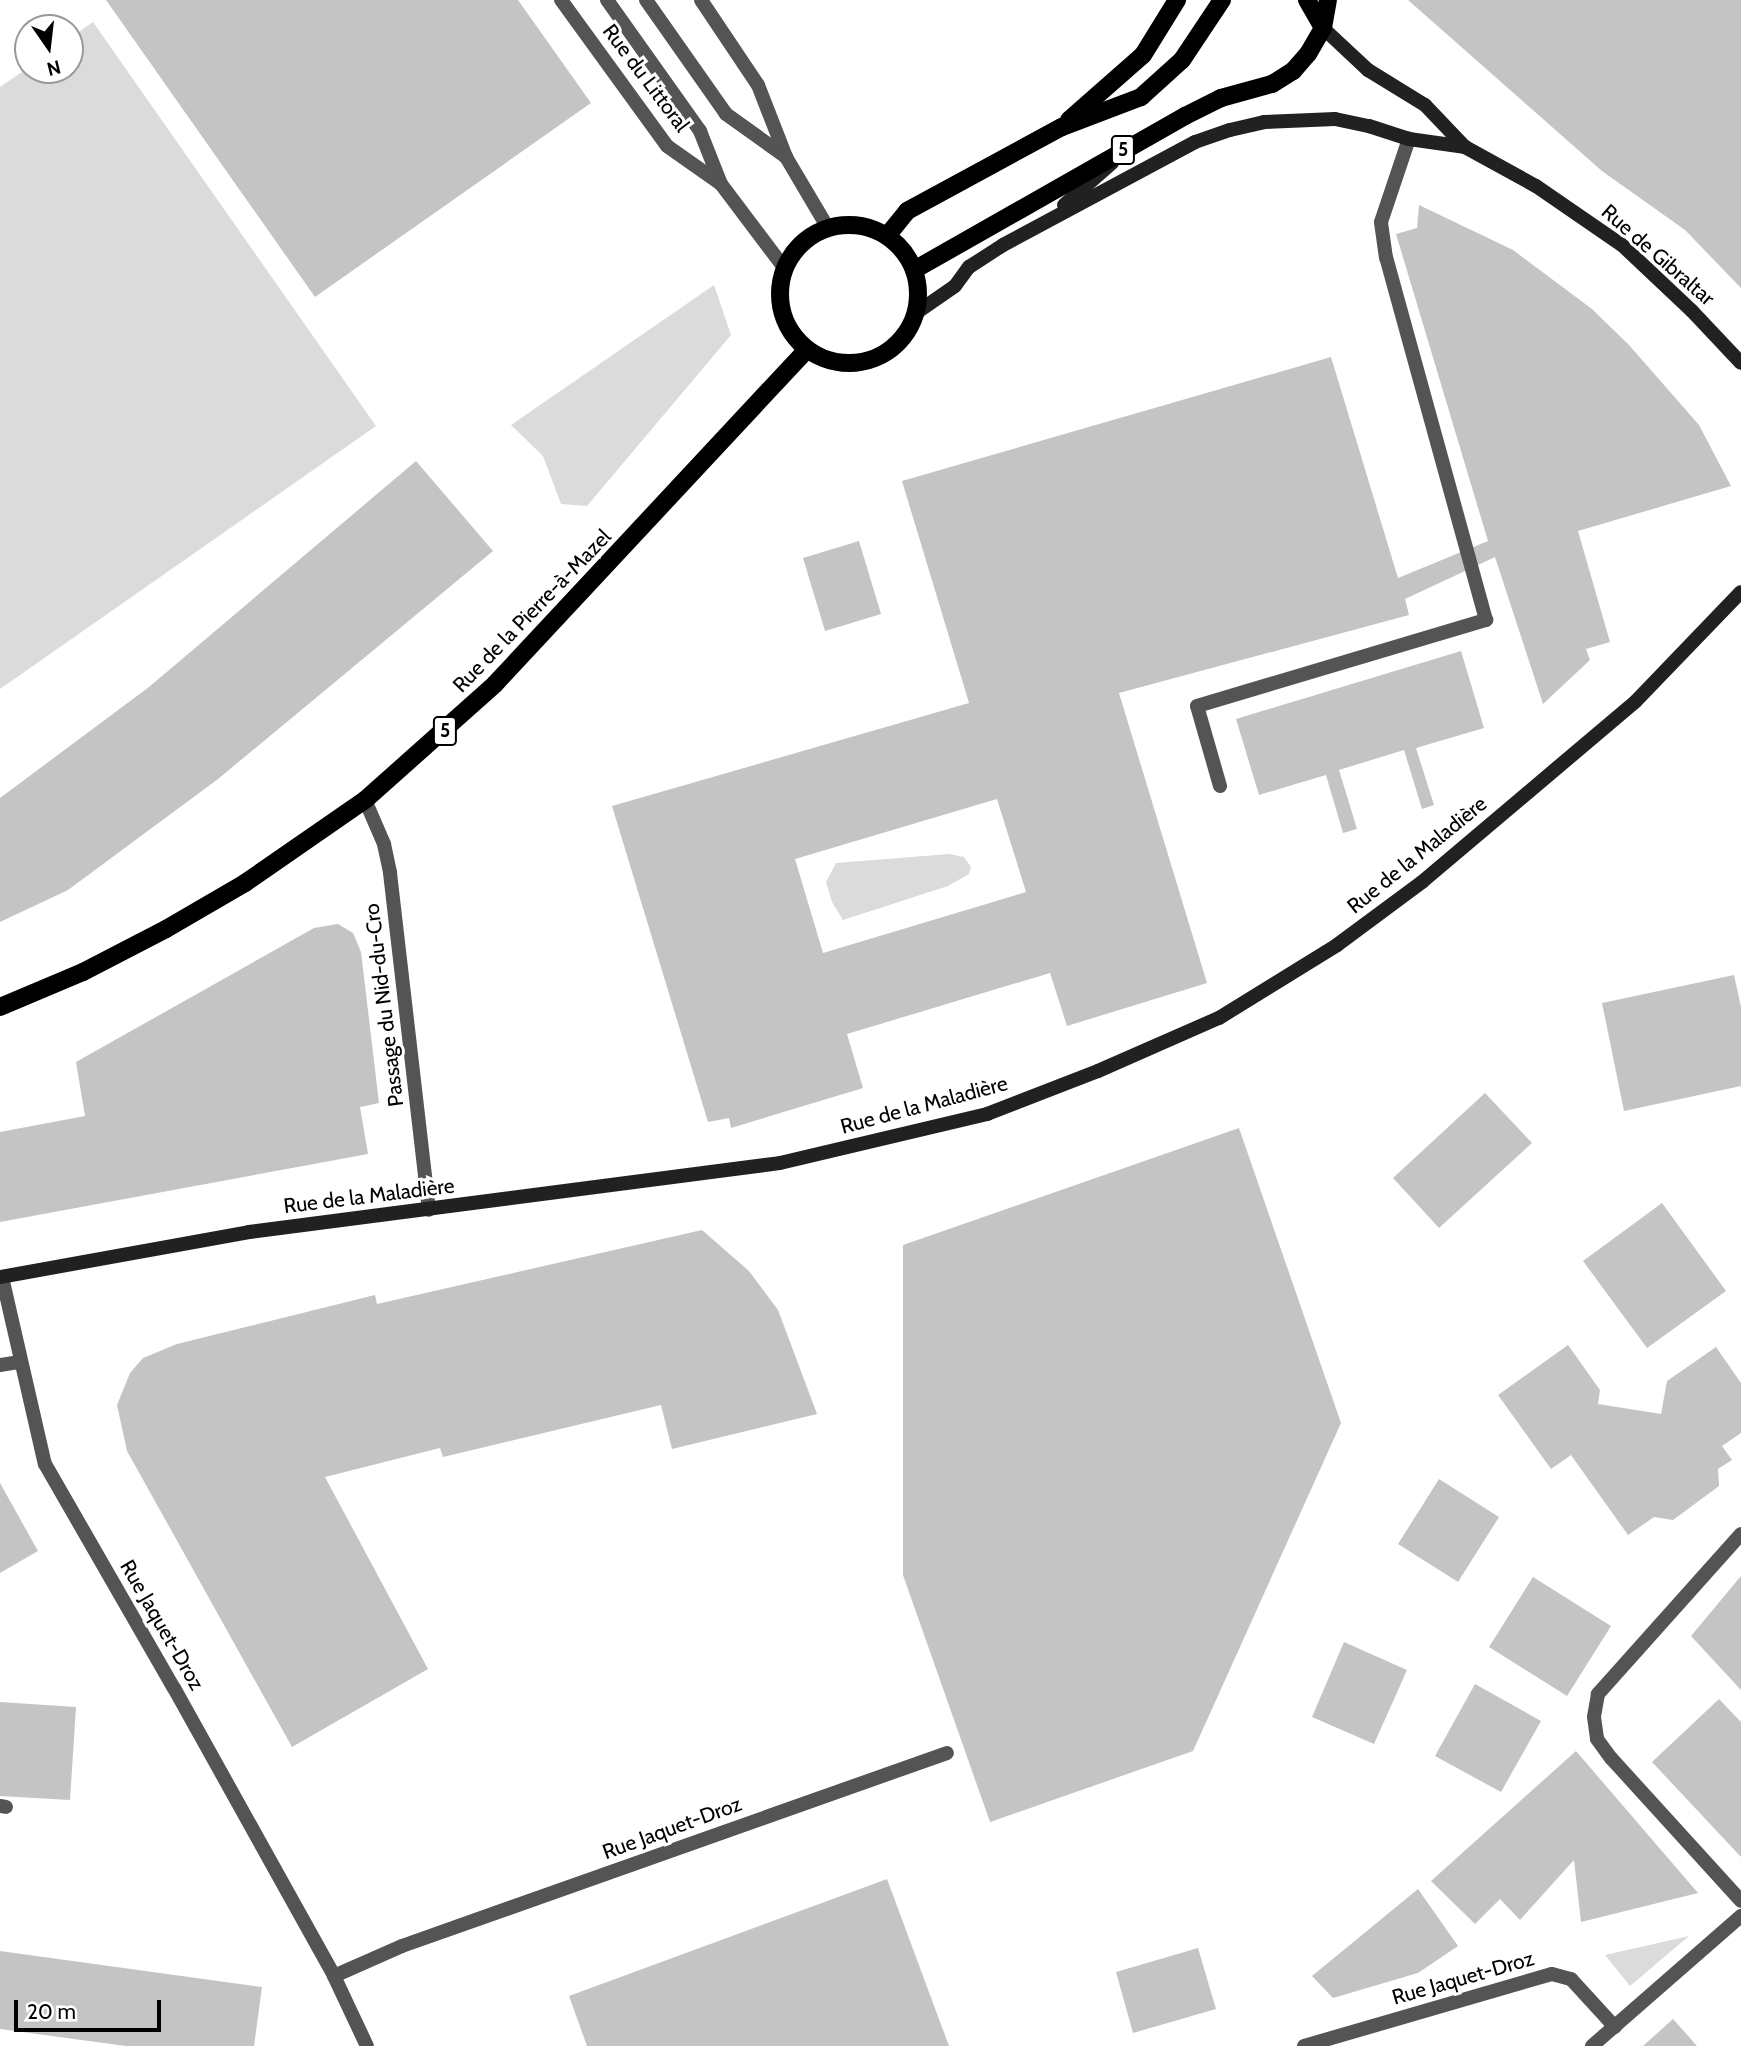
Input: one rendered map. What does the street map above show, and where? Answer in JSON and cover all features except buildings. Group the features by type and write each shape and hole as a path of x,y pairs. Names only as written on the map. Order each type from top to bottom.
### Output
{"main road":[{"path":"1062,127 1143,55 1177,0"},
{"path":"887,236 907,211 1062,127 1141,97 1164,80 1182,60 1222,0"},
{"path":"1307,0 1322,28"},
{"name":"5","path":"914,270 1221,98 1272,84 1293,71 1308,54 1322,28 1328,0"},
{"path":"848,225 869,228 887,236 898,245 914,270 919,299 909,330 897,345 864,362 845,364 827,360 807,349 786,324 780,287 785,269 803,242 828,229 848,225"},
{"name":"Rue de la Pierre-à-Mazel","path":"0,1007 83,972 166,929 245,883 365,800 495,684 625,549 807,349"}],"street":[{"name":"Rue du Littoral","path":"561,0 667,146 721,184 785,269"},
{"path":"607,0 699,131 721,184"},
{"path":"646,0 726,114 786,157"},
{"path":"701,0 758,85 786,157 828,229"},
{"name":"Rue de Gibraltar","path":"1322,28 1368,70 1425,105 1465,147 1536,186 1622,245 1692,310 1741,363"},
{"name":"Rue de Gibraltar","path":"1041,224 1195,142 1264,122 1335,119 1369,126 1409,139 1465,147"},
{"path":"1220,786 1197,706 1486,620 1386,258 1381,222 1409,139"},
{"path":"916,313 955,286 969,267 1041,224 1136,144"},
{"name":"Rue de la Maladière","path":"1,1277 248,1232 780,1163 883,1141 987,1114 1153,1049 1208,1024 1337,945 1422,882 1636,701 1741,592"},
{"name":"Passage du Nid-du-Cro","path":"365,800 384,844 390,873 429,1210"},
{"name":"Rue Jaquet-Droz","path":"1,1277 45,1464 334,1976 367,2046"},
{"path":"0,1365 20,1362"},
{"path":"1741,1534 1598,1695 1594,1717 1597,1739 1611,1758 1741,1901"},
{"name":"Rue Jaquet-Droz","path":"334,1976 415,1942 947,1753"},
{"path":"1592,2046 1741,1916"},
{"name":"Rue Jaquet-Droz","path":"1304,2046 1552,1974 1571,1979 1615,2027"}],"shaded area":[{"path":"93,22 376,426 0,689 0,87 14,78 14,84 84,84 84,28"},
{"path":"714,285 731,335 587,506 561,504 543,456 511,425"},
{"path":"949,854 964,857 971,867 969,874 948,886 843,920 832,902 826,882 836,863"},
{"path":"1689,1936 1630,1986 1605,1955"}]}
